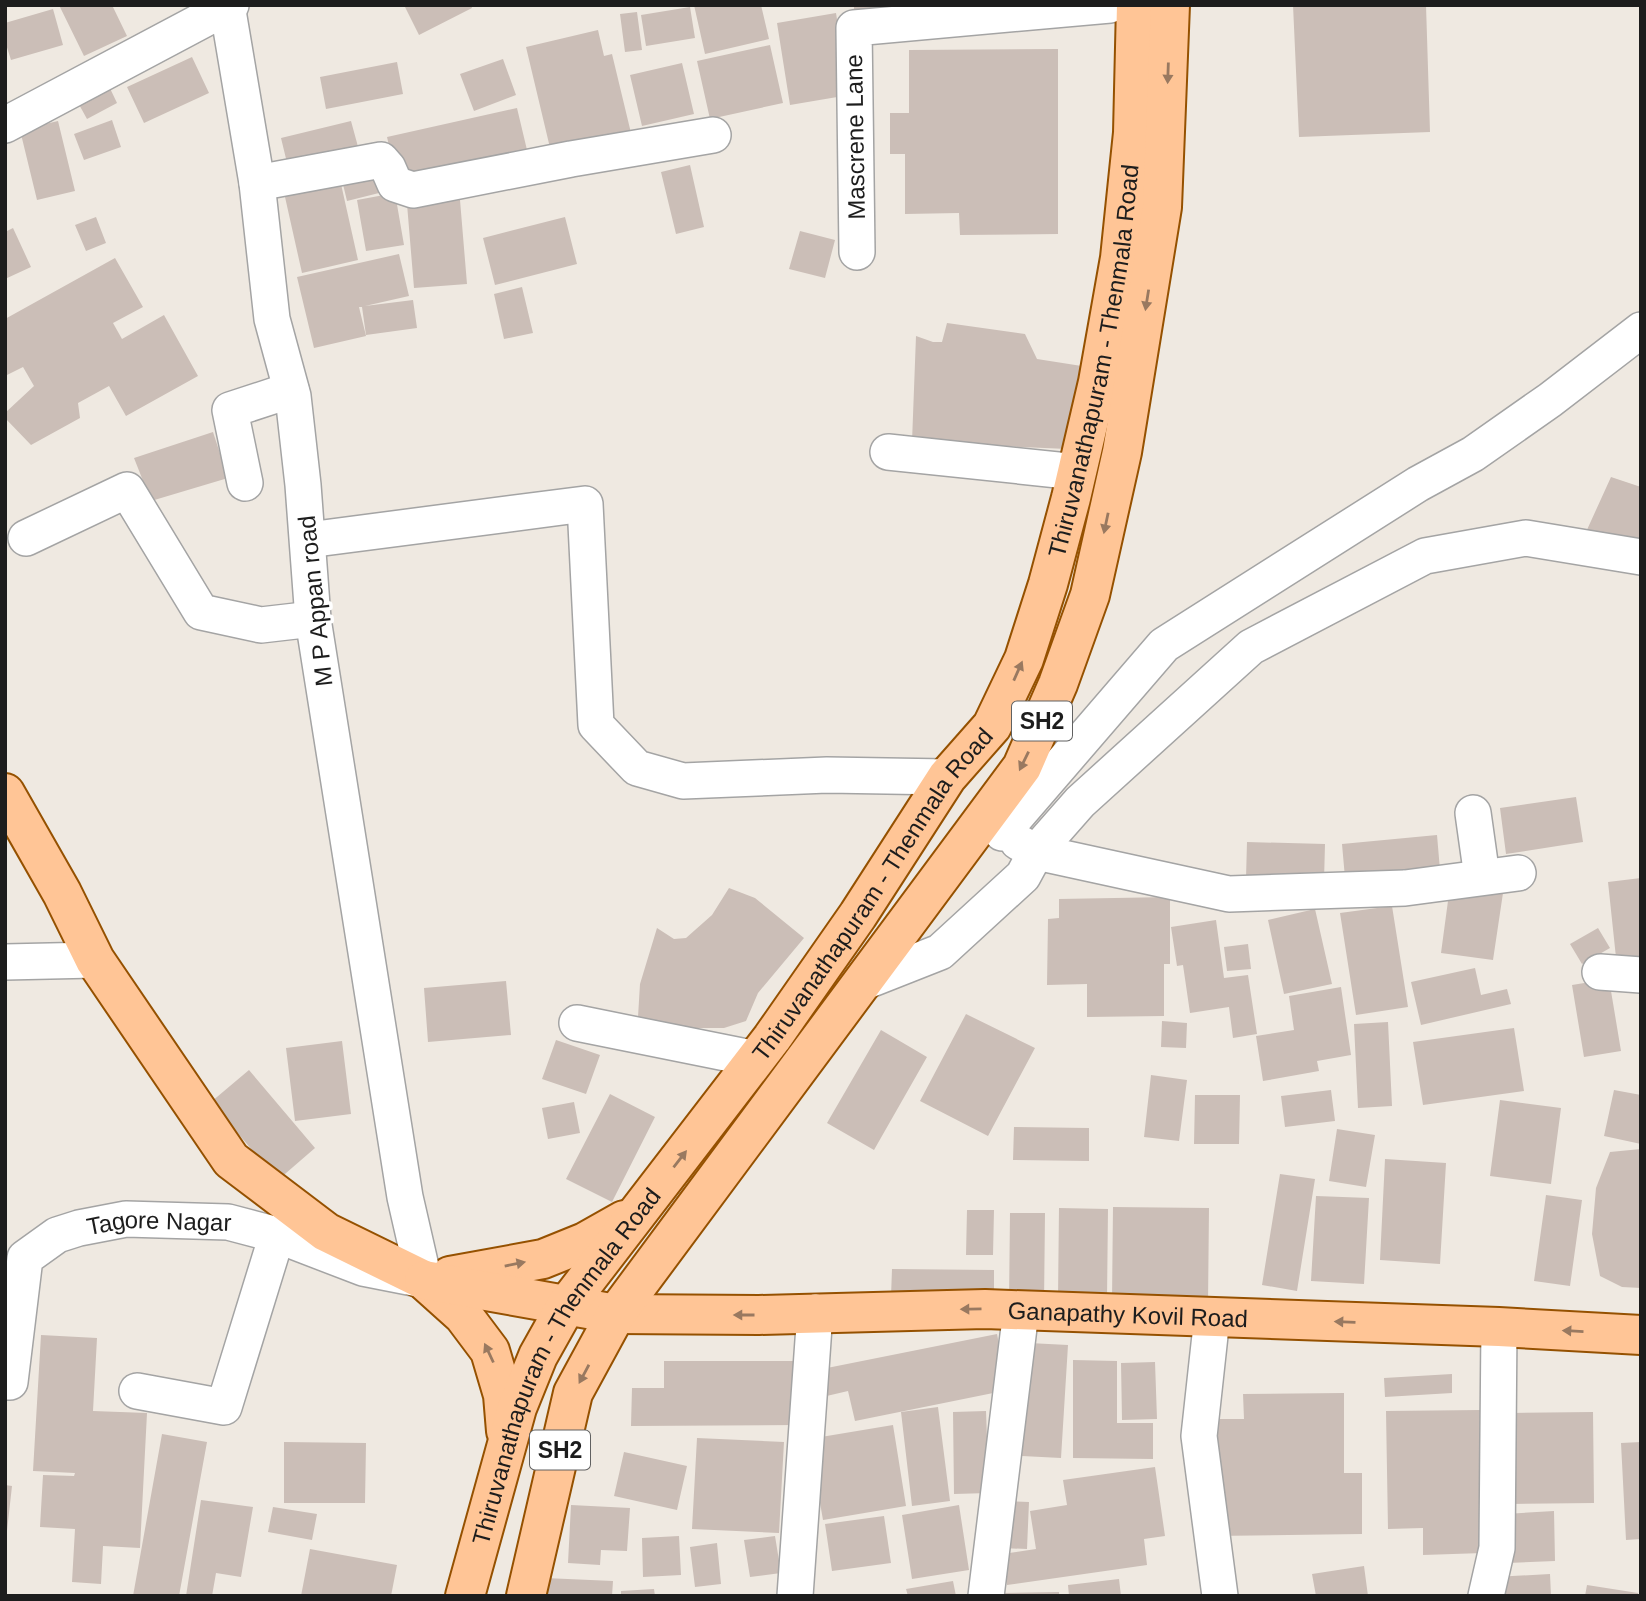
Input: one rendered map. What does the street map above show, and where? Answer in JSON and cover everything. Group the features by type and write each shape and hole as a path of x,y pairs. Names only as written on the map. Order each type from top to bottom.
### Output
{"main road":[{"name":"Thiruvanathapuram - Thenmala Road","path":"465,1596 517,1408 538,1356 566,1306 756,1059 858,915 947,776 992,726 1024,659 1048,584 1098,382 1119,258 1133,133 1136,5"},
{"name":"Thiruvanathapuram - Thenmala Road","path":"526,1596 573,1393 616,1314 864,982 992,827 1058,684 1090,595 1122,452 1162,207 1170,5"},
{"path":"6,797 62,894 95,960 231,1160 326,1232 424,1280 463,1315 490,1351 503,1395 506,1443"},
{"path":"424,1280 543,1259 585,1242 638,1212"},
{"name":"Ganapathy Kovil Road","path":"424,1280 616,1314 759,1315 985,1309 1499,1327 1641,1335"}],"street":[{"name":"Mascrene Lane","path":"856,252 853,28 1110,5"},
{"path":"5,125 228,6"},
{"name":"M P Appan road","path":"228,6 257,183 272,319 291,390 303,485 313,619 405,1197 424,1280"},
{"path":"257,183 381,160 396,184 413,190 713,135"},
{"path":"1518,873 1405,888 1229,894 1036,852 992,827 1164,645 1418,484 1473,454 1550,400 1641,330"},
{"path":"245,483 230,410 291,390"},
{"path":"888,452 1076,472"},
{"path":"26,538 127,490 201,612 261,625 313,619"},
{"path":"308,540 585,504 596,725 637,768 683,780 828,775 947,776"},
{"path":"864,982 940,952 1023,876 1036,852 1080,802 1251,647 1425,556 1526,538 1641,557"},
{"path":"1473,813 1482,877"},
{"path":"5,962 95,960"},
{"path":"1600,971 1641,975"},
{"path":"577,1023 756,1059"},
{"name":"Tagore Nagar","path":"5,1382 10,1382 25,1258 57,1236 79,1228 126,1219 228,1222 278,1235 363,1268 424,1280"},
{"path":"137,1391 224,1407 278,1235"},
{"path":"986,1596 1021,1311"},
{"path":"795,1596 815,1312"},
{"path":"1212,1317 1199,1436 1220,1596"},
{"path":"1486,1596 1497,1548 1499,1327"}],"building":[{"path":"59,5 112,5 127,36 84,56"},
{"path":"404,5 471,5 472,8 419,35"},
{"path":"694,5 761,5 769,39 705,54"},
{"path":"854,5 930,5 854,17"},
{"path":"1293,5 1426,5 1430,132 1299,137"},
{"path":"690,7 695,38 646,46 641,15"},
{"path":"53,9 63,45 11,60 5,41 5,23"},
{"path":"637,12 642,50 625,52 620,14"},
{"path":"836,13 849,95 790,105 777,23"},
{"path":"598,30 604,56 612,54 631,133 551,152 526,47"},
{"path":"770,45 783,103 710,119 697,61"},
{"path":"1058,49 1058,234 960,235 959,213 905,214 905,154 890,154 890,113 909,113 909,50"},
{"path":"192,57 209,93 144,123 127,87"},
{"path":"503,59 516,95 474,111 460,74"},
{"path":"397,62 403,94 326,109 320,77"},
{"path":"682,63 694,114 642,126 630,75"},
{"path":"107,82 117,103 87,119 76,99"},
{"path":"517,108 527,150 397,180 387,137"},
{"path":"112,120 121,147 84,160 74,134"},
{"path":"58,121 75,191 37,200 20,130"},
{"path":"351,121 360,154 289,171 281,138"},
{"path":"690,165 704,227 676,234 661,172"},
{"path":"386,169 391,190 347,201 342,180"},
{"path":"339,175 358,260 302,273 283,188"},
{"path":"395,193 404,245 366,251 357,200"},
{"path":"460,200 467,284 414,288 407,204"},
{"path":"96,217 106,243 86,251 75,225"},
{"path":"565,217 577,264 495,285 483,238"},
{"path":"13,228 31,267 5,279 5,232"},
{"path":"800,231 835,240 825,278 789,269"},
{"path":"399,254 409,296 365,306 413,300 417,328 366,335 362,307 359,307 366,336 314,348 297,277"},
{"path":"115,258 143,307 113,323 122,339 164,315 198,376 126,416 109,386 78,403 80,418 31,445 5,418 5,413 34,386 23,367 5,376 5,319"},
{"path":"522,287 533,333 504,339 494,294"},
{"path":"947,323 1025,334 1037,359 1088,367 1067,449 912,442 916,336 942,342"},
{"path":"213,432 228,478 151,501 134,458"},
{"path":"1611,477 1641,487 1641,548 1586,532"},
{"path":"1576,797 1583,842 1506,854 1500,808"},
{"path":"1437,835 1440,870 1345,878 1342,844"},
{"path":"1247,842 1325,844 1324,881 1246,878"},
{"path":"1641,878 1641,965 1617,967 1608,882"},
{"path":"1450,886 1503,893 1493,960 1441,953"},
{"path":"729,888 755,898 804,938 758,993 746,1021 724,1028 691,1028 638,1017 640,984 657,928 674,939 686,938 712,915"},
{"path":"1170,897 1170,964 1164,964 1164,1016 1087,1017 1087,984 1047,985 1048,919 1059,918 1059,899"},
{"path":"1392,906 1408,1007 1356,1015 1340,913"},
{"path":"1315,909 1332,984 1284,994 1268,920"},
{"path":"1216,920 1224,978 1248,975 1257,1034 1233,1038 1229,1007 1190,1013 1183,965 1177,966 1171,927"},
{"path":"1598,928 1610,948 1582,964 1570,944"},
{"path":"1248,944 1251,969 1227,971 1224,947"},
{"path":"1475,968 1481,995 1507,989 1511,1004 1421,1025 1411,982"},
{"path":"1609,979 1621,1051 1584,1057 1572,985"},
{"path":"506,981 511,1035 428,1042 424,988"},
{"path":"1341,987 1351,1055 1317,1061 1319,1071 1263,1081 1256,1036 1294,1030 1289,996"},
{"path":"966,1014 1035,1048 988,1136 920,1101"},
{"path":"1162,1021 1187,1023 1186,1048 1161,1047"},
{"path":"1388,1022 1392,1106 1358,1108 1354,1024"},
{"path":"1514,1028 1524,1091 1423,1105 1413,1042"},
{"path":"881,1030 927,1057 874,1150 827,1123"},
{"path":"556,1040 600,1055 586,1094 542,1079"},
{"path":"342,1041 351,1114 295,1121 286,1048"},
{"path":"249,1070 315,1148 278,1180 211,1102"},
{"path":"1151,1075 1187,1080 1179,1141 1144,1137"},
{"path":"1331,1090 1335,1121 1285,1127 1281,1096"},
{"path":"1614,1090 1641,1095 1641,1144 1604,1136"},
{"path":"610,1094 655,1117 612,1202 566,1179"},
{"path":"1195,1095 1240,1095 1239,1144 1194,1144"},
{"path":"1500,1100 1561,1108 1551,1184 1490,1176"},
{"path":"574,1102 580,1133 548,1139 542,1108"},
{"path":"1014,1127 1089,1128 1089,1161 1013,1160"},
{"path":"1337,1129 1375,1135 1366,1187 1329,1181"},
{"path":"1641,1149 1641,1288 1622,1287 1600,1276 1592,1234 1596,1188 1610,1152"},
{"path":"1385,1159 1446,1163 1440,1264 1380,1260"},
{"path":"1280,1174 1315,1179 1297,1291 1262,1285"},
{"path":"1546,1195 1582,1200 1570,1286 1534,1281"},
{"path":"1316,1196 1369,1198 1364,1284 1311,1281"},
{"path":"1113,1207 1209,1208 1208,1304 1112,1301"},
{"path":"1059,1208 1108,1209 1107,1299 1058,1298"},
{"path":"967,1210 994,1210 993,1255 966,1255"},
{"path":"1010,1213 1045,1213 1044,1304 1009,1304"},
{"path":"892,1269 994,1270 994,1298 891,1297"},
{"path":"997,1334 1008,1390 855,1421 848,1391 818,1398 812,1371"},
{"path":"41,1335 97,1338 93,1411 147,1413 140,1548 103,1546 101,1584 72,1582 75,1529 40,1527 43,1475 74,1476 75,1473 33,1471"},
{"path":"1029,1343 1068,1345 1061,1458 1022,1456"},
{"path":"1073,1360 1117,1361 1117,1423 1153,1423 1153,1459 1073,1458"},
{"path":"664,1361 797,1361 798,1425 631,1426 632,1388 664,1388"},
{"path":"1155,1362 1157,1419 1122,1420 1121,1363"},
{"path":"1452,1374 1452,1393 1385,1397 1384,1378"},
{"path":"1344,1393 1344,1473 1362,1473 1362,1534 1213,1536 1212,1419 1244,1419 1243,1394"},
{"path":"938,1407 950,1501 912,1506 901,1412"},
{"path":"1481,1410 1483,1553 1423,1555 1423,1528 1388,1529 1386,1411"},
{"path":"986,1411 989,1493 954,1494 953,1412"},
{"path":"1593,1412 1594,1503 1510,1504 1510,1413"},
{"path":"893,1425 906,1506 823,1520 809,1439"},
{"path":"162,1434 207,1442 179,1596 133,1596"},
{"path":"697,1438 784,1442 779,1533 692,1529"},
{"path":"284,1442 366,1443 365,1503 284,1503"},
{"path":"1641,1442 1641,1539 1626,1540 1621,1443"},
{"path":"624,1452 687,1466 677,1510 614,1496"},
{"path":"1155,1467 1165,1536 1144,1539 1147,1565 1007,1585 1002,1554 1036,1549 1030,1511 1067,1505 1063,1480"},
{"path":"5,1485 12,1486 7,1531 5,1531"},
{"path":"201,1500 253,1507 241,1577 216,1573 212,1596 186,1596"},
{"path":"1003,1501 1029,1502 1027,1549 1001,1548"},
{"path":"571,1505 630,1508 627,1551 601,1550 600,1565 568,1563"},
{"path":"959,1505 969,1570 912,1579 902,1515"},
{"path":"273,1507 317,1514 312,1540 268,1532"},
{"path":"1554,1511 1555,1561 1507,1563 1505,1514"},
{"path":"884,1516 891,1563 832,1571 825,1524"},
{"path":"679,1536 681,1575 643,1577 642,1538"},
{"path":"775,1536 781,1573 750,1577 744,1540"},
{"path":"717,1543 721,1584 695,1587 690,1547"},
{"path":"310,1549 397,1565 391,1596 301,1596"},
{"path":"1364,1566 1368,1596 1316,1596 1312,1574"},
{"path":"1550,1574 1551,1596 1495,1596 1494,1577"},
{"path":"545,1578 613,1581 612,1596 544,1596"},
{"path":"1119,1579 1121,1596 1069,1596 1068,1585"},
{"path":"953,1581 956,1596 908,1596 906,1589"},
{"path":"1587,1585 1638,1593 1638,1596 1585,1596"},
{"path":"654,1589 655,1596 621,1596 621,1591"},
{"path":"1059,1592 1059,1596 1000,1596 1000,1593"}]}
